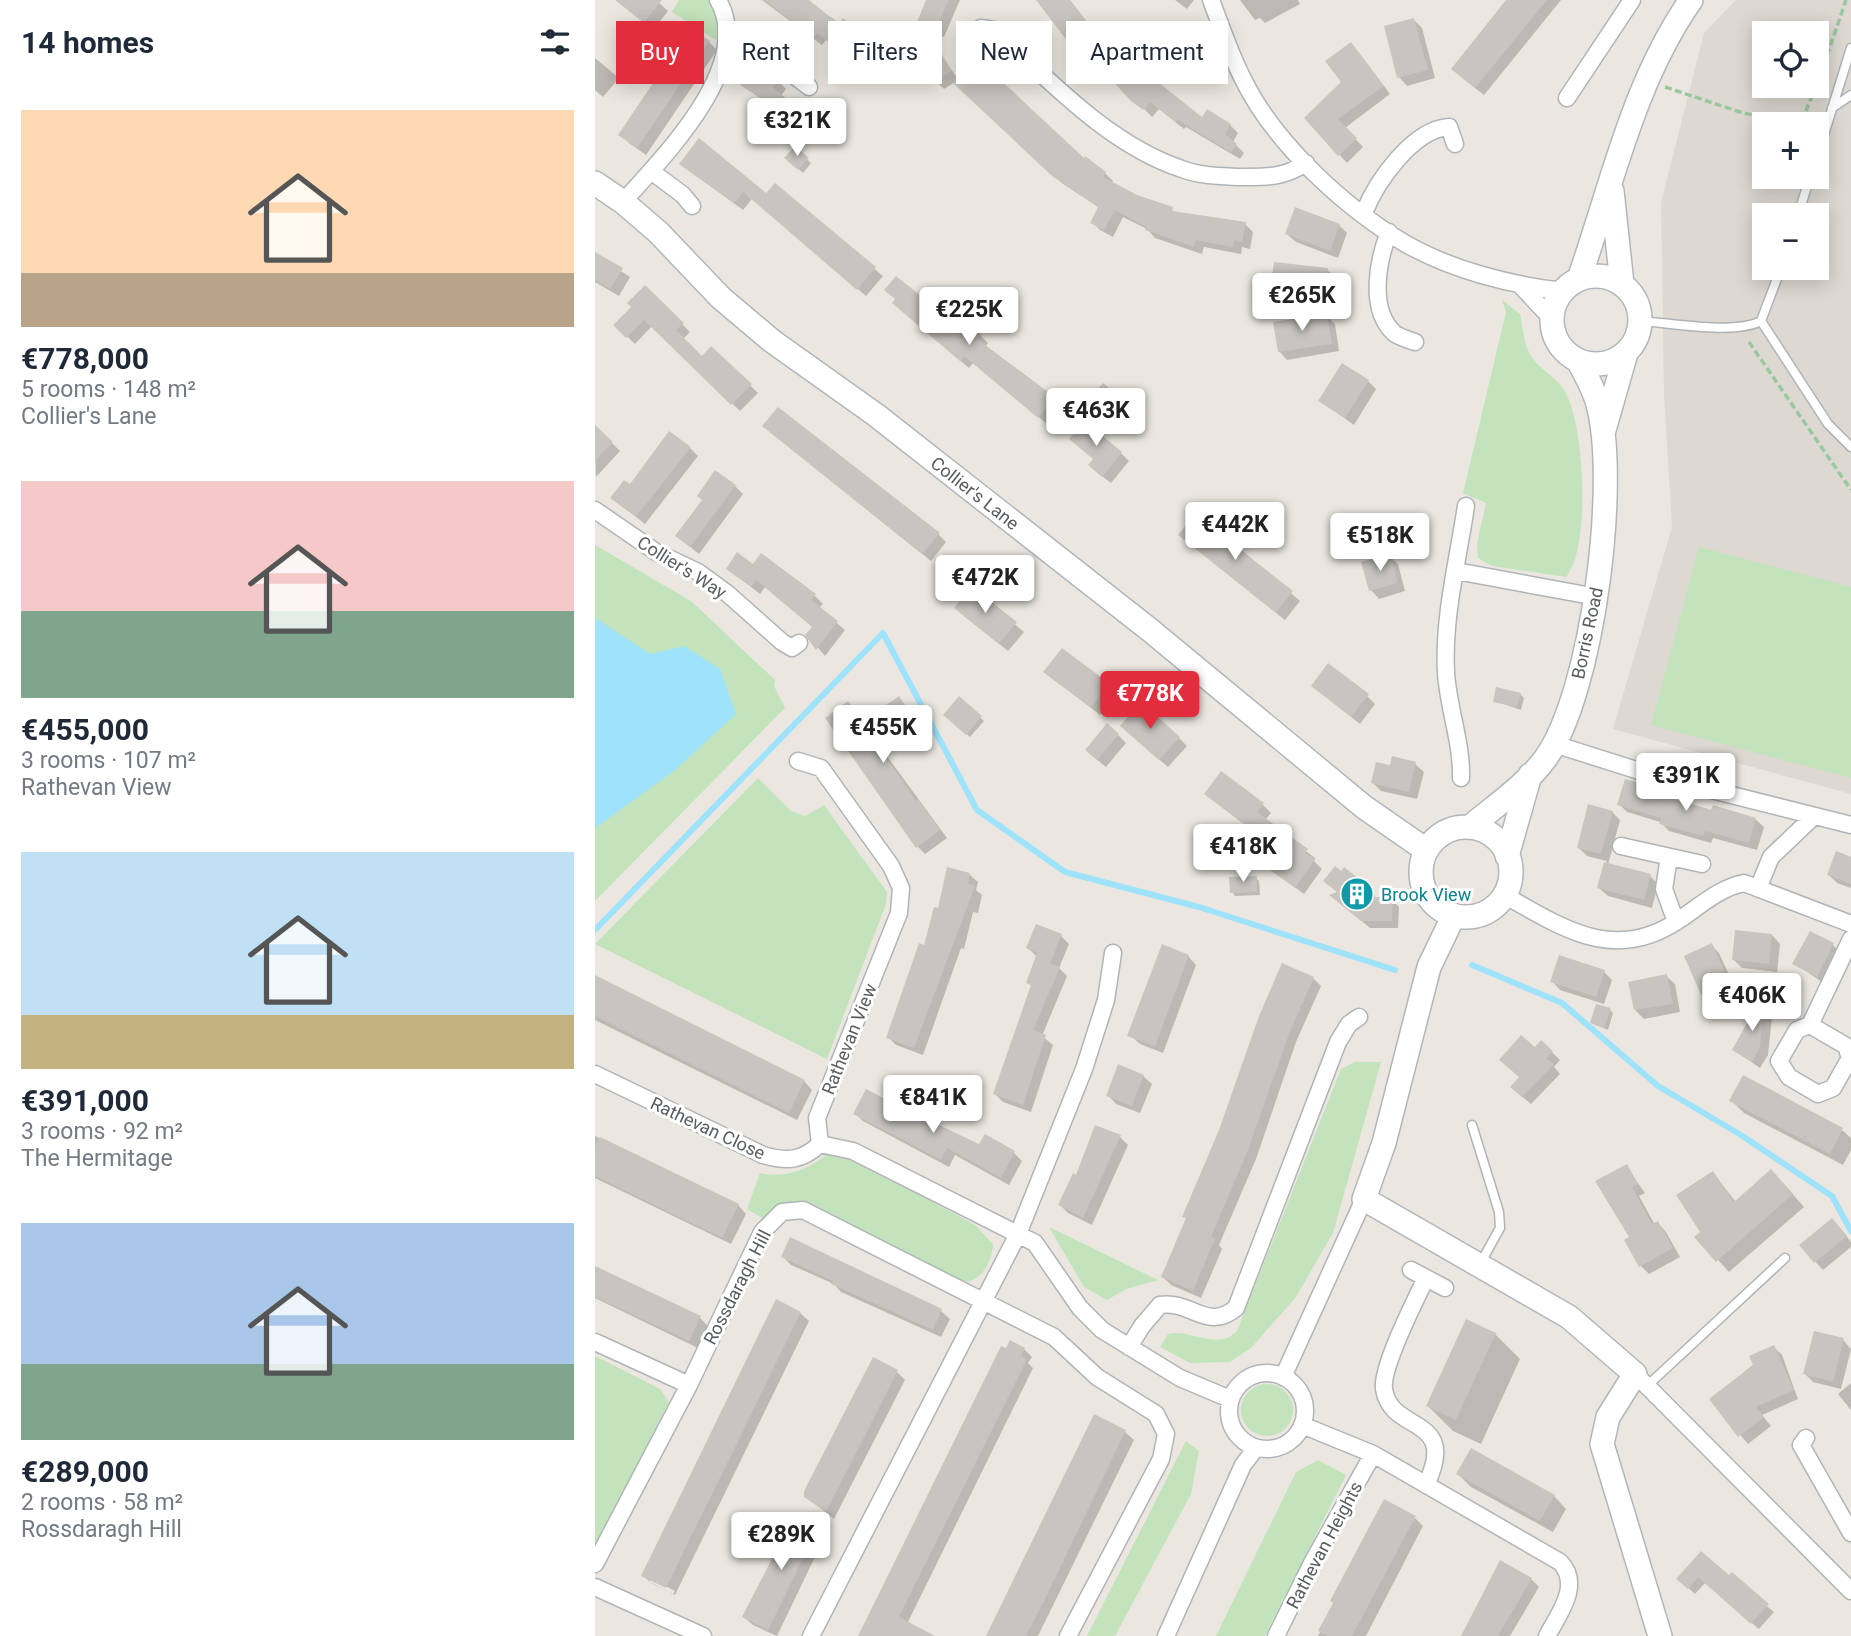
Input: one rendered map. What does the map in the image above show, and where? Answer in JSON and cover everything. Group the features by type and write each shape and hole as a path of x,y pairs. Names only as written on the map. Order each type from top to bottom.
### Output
{"street":[{"path":"718,0 727,21"},
{"path":"1212,0 1243,79 1283,139 1306,163 1389,232 1443,261 1521,286 1571,285 1601,276 1622,284"},
{"path":"1567,98 1632,0"},
{"path":"1611,184 1618,225 1622,284 1638,307 1639,333 1626,353 1604,364 1579,362 1562,349 1552,330 1552,319 1571,285 1611,184 1657,54 1691,0"},
{"path":"623,202 699,110 718,75"},
{"path":"1052,80 1100,121 1151,156 1182,170 1212,176 1277,177 1293,172 1306,163"},
{"path":"805,84 809,87"},
{"path":"1364,213 1375,189 1390,168 1422,138 1449,127 1455,145"},
{"path":"651,171 683,195 692,206"},
{"name":"Collier's Lane","path":"595,183 623,202 658,232 721,298 772,341 876,415 1150,630 1364,807 1426,850"},
{"path":"1389,232 1379,258 1378,294 1394,334 1415,342"},
{"path":"1521,286 1552,319"},
{"name":"Borris Road","path":"1602,436 1626,353"},
{"name":"Borris Road","path":"1470,827 1530,775 1555,744 1577,681 1597,597 1603,516 1602,436 1597,402 1579,362"},
{"path":"1461,779 1462,759 1446,672 1448,623 1466,506"},
{"name":"Collier's Way","path":"595,510 656,552 698,572 792,648 799,643"},
{"path":"1456,571 1597,597"},
{"path":"1555,744 1652,775 1851,825"},
{"name":"Rathevan View","path":"798,761 821,768 891,866 902,894 895,921 817,1118 820,1144"},
{"name":"Borris Road","path":"1507,856 1530,775"},
{"path":"1759,886 1771,857 1813,817"},
{"path":"1470,827 1494,837 1507,856 1510,877 1504,895 1483,913 1472,916 1454,915 1436,905 1426,893 1421,876 1426,850 1448,831 1470,827"},
{"path":"1621,846 1702,864"},
{"path":"1669,857 1664,889 1675,922"},
{"path":"1504,895 1580,934 1611,940 1635,942 1675,922 1729,886 1744,883 1759,886 1851,924"},
{"path":"1283,1377 1364,1199 1384,1143 1429,967 1454,915"},
{"path":"1810,1025 1846,1046 1850,1058 1833,1088 1818,1094 1789,1077 1779,1061 1797,1030 1810,1025 1851,939"},
{"path":"811,1636 1018,1234 1084,1069 1106,1000 1113,953"},
{"path":"1129,1347 1142,1325 1160,1305 1185,1307 1216,1318 1236,1308 1338,1042 1349,1024 1359,1017"},
{"name":"Rathevan Close","path":"595,1074 763,1155 784,1161 799,1159 820,1144"},
{"path":"820,1144 853,1151 1035,1243 1080,1308 1102,1330 1180,1378 1230,1399"},
{"path":"1364,1199 1569,1317 1641,1380 1851,1591"},
{"name":"Rossdaragh Hill","path":"595,1564 689,1385 762,1232 782,1212 803,1210 822,1217 1054,1337 1097,1377 1156,1414 1166,1434 1161,1459 1068,1636"},
{"path":"1426,1485 1437,1456 1434,1441 1389,1402 1384,1390 1385,1372 1418,1274 1445,1288"},
{"path":"595,1342 689,1385"},
{"path":"1256,1374 1283,1377 1298,1390 1304,1401 1302,1425 1288,1443 1278,1448 1255,1448 1236,1435 1230,1424 1230,1399 1237,1388 1256,1374"},
{"path":"1641,1380 1608,1417 1602,1444 1660,1636"},
{"path":"1302,1425 1373,1454 1563,1566 1570,1579 1567,1597 1547,1636"},
{"path":"1806,1438 1801,1446 1851,1533"},
{"path":"1166,1636 1243,1465 1255,1448"},
{"name":"Rathevan Heights","path":"1276,1636 1312,1563 1373,1454"},
{"path":"595,1587 703,1636"}],"lane":[{"path":"1829,118 1851,48"},
{"path":"1832,108 1851,95"},
{"path":"1640,321 1720,327 1755,325 1761,321 1776,280"},
{"path":"1761,321 1828,424 1851,447"},
{"path":"1472,1125 1499,1212 1500,1227 1480,1264"},
{"path":"1641,1380 1785,1258"}],"path":[{"path":"1829,48 1846,0"},
{"path":"1647,81 1752,115"},
{"path":"1749,342 1851,490"}],"shaded area":[{"path":"1736,0 1851,0 1851,794 1613,729 1672,527 1664,395 1661,203 1704,33"}],"green space":[{"path":"679,0 708,0 718,20 716,40 704,32 704,21 686,21 672,12"},
{"path":"1502,300 1520,314 1528,350 1541,368 1564,390 1577,429 1582,514 1574,562 1566,577 1492,566 1478,558 1477,544 1486,503 1463,493 1506,312"},
{"path":"595,545 691,601 775,680 774,686 785,708 595,901"},
{"path":"1699,547 1851,587 1851,778 1651,725"},
{"path":"758,778 791,811 805,816 824,805 887,892 886,904 827,1059 595,944"},
{"path":"1355,1062 1381,1062 1333,1233 1296,1297 1251,1348 1230,1362 1190,1363 1160,1347 1168,1334 1186,1334 1212,1340 1229,1337 1237,1331 1341,1069"},
{"path":"829,1152 850,1157 975,1225 993,1244 989,1261 983,1271 969,1281 946,1276 814,1206 787,1207 764,1219 747,1209 760,1173 779,1175 797,1171"},
{"path":"1049,1227 1158,1280 1126,1289 1107,1300 1084,1287"},
{"path":"595,1356 660,1389 669,1402 595,1547"},
{"path":"1267,1384 1277,1386 1285,1392 1291,1400 1291,1420 1285,1428 1277,1434 1267,1436 1257,1434 1249,1428 1243,1420 1241,1410 1243,1400 1249,1392 1257,1386"},
{"path":"1186,1441 1199,1451 1191,1494 1115,1636 1087,1636"},
{"path":"1318,1460 1346,1475 1265,1636 1216,1636 1296,1472"}],"water":[{"path":"595,618 650,654 684,646 720,669 736,714 674,771 595,828"}],"building":[{"path":"615,0 662,0 646,21 641,21"},
{"path":"764,0 809,0 835,21 828,21 828,42 817,33 814,38 814,21 792,21"},
{"path":"926,0 949,0 939,21 917,21"},
{"path":"1036,0 1070,0 1086,21 1066,21 1066,39"},
{"path":"1506,0 1547,0 1475,88 1451,69"},
{"path":"1414,18 1428,70 1397,78 1384,26"},
{"path":"704,37 710,41 704,50"},
{"path":"1351,42 1384,86 1338,119 1357,138 1338,156 1304,118 1341,82 1325,61"},
{"path":"942,55 952,71 942,77"},
{"path":"956,80 956,84 1005,84 1084,158 1085,156 1106,172 1103,177 1137,195 1173,207 1172,211 1246,222 1242,242 1234,240 1233,247 1196,240 1194,247 1145,230 1146,227 1115,210 1104,230 1090,223 1098,207 1052,176 953,83"},
{"path":"652,84 681,84 637,148 618,135"},
{"path":"776,84 773,88 806,114 789,136 763,115 771,105 740,85"},
{"path":"1115,84 1160,84 1202,117 1207,109 1231,124 1225,134 1237,144 1231,152 1177,120 1176,122 1150,102 1143,110"},
{"path":"699,138 766,193 775,183 876,267 857,290 743,192 734,203 679,164"},
{"path":"795,146 809,158 798,170 784,158"},
{"path":"1295,207 1340,224 1330,251 1285,234"},
{"path":"595,252 623,268 610,289 595,280"},
{"path":"1274,262 1328,268 1325,298 1270,292"},
{"path":"896,276 948,317 953,311 981,334 977,339 1055,397 1038,418 964,356 960,361 892,303 895,299 884,290"},
{"path":"645,285 684,323 676,330 702,356 711,346 752,384 731,405 644,320 626,338 613,325 631,307 627,303"},
{"path":"1327,314 1332,344 1278,352 1273,322"},
{"path":"1342,363 1369,380 1345,418 1318,401"},
{"path":"1103,383 1115,393 1099,412 1087,402"},
{"path":"778,407 940,533 922,554 762,426"},
{"path":"1085,421 1122,452 1102,477 1088,465 1093,459 1069,439"},
{"path":"595,425 613,442 595,461"},
{"path":"669,431 691,447 636,517 610,498 624,480 630,484"},
{"path":"715,470 736,485 690,547 675,536 702,500 697,496"},
{"path":"1198,511 1239,546 1238,548 1293,591 1276,613 1178,535"},
{"path":"737,552 753,564 761,553 816,594 811,600 838,621 816,650 805,635 812,627 756,580 751,587 726,569"},
{"path":"1390,554 1398,583 1369,591 1361,562"},
{"path":"971,586 1017,622 999,644 954,608"},
{"path":"1062,648 1109,683 1091,708 1043,672"},
{"path":"1328,663 1369,694 1351,717 1311,686"},
{"path":"1496,687 1521,693 1517,707 1493,702"},
{"path":"899,696 911,714 874,740 916,801 918,799 940,830 916,848 825,718 848,701 863,721"},
{"path":"959,696 982,716 966,735 943,715"},
{"path":"1141,702 1180,737 1159,760 1120,726"},
{"path":"1107,723 1119,734 1097,760 1085,750"},
{"path":"1392,756 1416,762 1409,792 1371,783 1376,762 1390,765"},
{"path":"1221,771 1264,803 1257,812 1308,849 1305,853 1315,859 1295,888 1266,867 1276,853 1264,844 1266,841 1204,794"},
{"path":"1625,779 1669,792 1667,797 1711,810 1713,805 1756,818 1749,843 1705,831 1703,836 1659,824 1661,818 1617,805"},
{"path":"1588,804 1613,811 1601,854 1577,848"},
{"path":"1836,851 1851,857 1851,884 1827,875"},
{"path":"1604,862 1651,874 1644,900 1597,888"},
{"name":"Brook View","path":"1335,866 1341,871 1344,867 1369,887 1361,896 1393,898 1392,921 1361,921 1329,895 1337,892 1323,881"},
{"path":"947,867 970,873 968,884 975,886 914,1048 886,1038 919,943 924,945 934,907 938,908"},
{"path":"1257,876 1257,892 1230,893 1229,877"},
{"path":"1036,924 1062,934 1050,963 1060,967 1033,1030 1046,1035 1023,1105 993,1094 1031,985 1026,983 1037,953 1026,948"},
{"path":"1735,930 1772,934 1769,964 1732,960"},
{"path":"1810,931 1834,943 1817,977 1792,964"},
{"path":"1712,943 1729,982 1701,995 1684,956"},
{"path":"1162,944 1189,955 1155,1046 1127,1036"},
{"path":"1559,955 1605,970 1596,997 1550,982"},
{"path":"1282,963 1314,977 1289,1034 1248,1150 1211,1237 1215,1239 1193,1291 1161,1277 1186,1218 1182,1217 1219,1130 1259,1016"},
{"path":"1667,974 1673,1004 1634,1010 1628,982"},
{"path":"595,975 805,1080 789,1113 595,1016"},
{"path":"1766,989 1760,1047 1752,1062 1732,1050"},
{"path":"1596,1004 1611,1008 1604,1028 1590,1023"},
{"path":"1521,1035 1535,1047 1541,1040 1553,1051 1546,1058 1554,1064 1522,1097 1510,1087 1519,1077 1499,1060"},
{"path":"1118,1064 1144,1075 1132,1106 1106,1096"},
{"path":"1743,1075 1843,1128 1830,1154 1729,1101"},
{"path":"866,1089 893,1103 891,1110 916,1121 918,1116 922,1117 979,1144 985,1134 1015,1151 1001,1178 947,1148 941,1160 853,1114"},
{"path":"1095,1125 1121,1135 1083,1218 1058,1205 1073,1173 1076,1175"},
{"path":"600,1137 739,1204 722,1238 595,1176 595,1146"},
{"path":"1627,1164 1638,1184 1632,1187 1652,1224 1658,1221 1673,1248 1639,1267 1624,1240 1629,1237 1595,1181"},
{"path":"1771,1169 1793,1194 1716,1262 1694,1237 1700,1232 1676,1195 1713,1171 1734,1202"},
{"path":"1832,1218 1847,1236 1814,1263 1799,1245"},
{"path":"790,1237 942,1309 933,1330 831,1284 833,1281 781,1257"},
{"path":"595,1266 701,1316 689,1341 595,1297"},
{"path":"776,1299 801,1312 666,1588 641,1576"},
{"path":"1466,1319 1496,1333 1456,1420 1426,1406"},
{"path":"1814,1331 1844,1338 1833,1382 1803,1374"},
{"path":"1010,1340 1025,1348 1021,1356 1027,1359 899,1617 935,1636 858,1636 1001,1346 1006,1348"},
{"path":"1774,1345 1794,1390 1756,1407 1764,1417 1738,1437 1709,1399 1753,1365 1749,1356"},
{"path":"873,1357 898,1370 826,1512 804,1497 804,1491"},
{"path":"1094,1414 1126,1430 1046,1597 1026,1636 986,1636"},
{"path":"1471,1448 1555,1495 1540,1521 1456,1474"},
{"path":"1384,1499 1416,1516 1352,1636 1328,1636 1318,1631 1333,1603 1330,1601"},
{"path":"795,1514 819,1525 768,1630 742,1617"},
{"path":"1701,1551 1729,1575 1732,1572 1769,1604 1751,1624 1698,1577 1688,1589 1676,1579"},
{"path":"1500,1560 1532,1578 1498,1636 1461,1636"}],"waterway":[{"path":"595,930 883,633 977,810 1065,872 1199,907 1395,970"},
{"path":"1472,965 1562,1003 1658,1086 1741,1135 1832,1196 1851,1231"}],"place":[{"name":"Brook View","path":"1357,894"}]}
